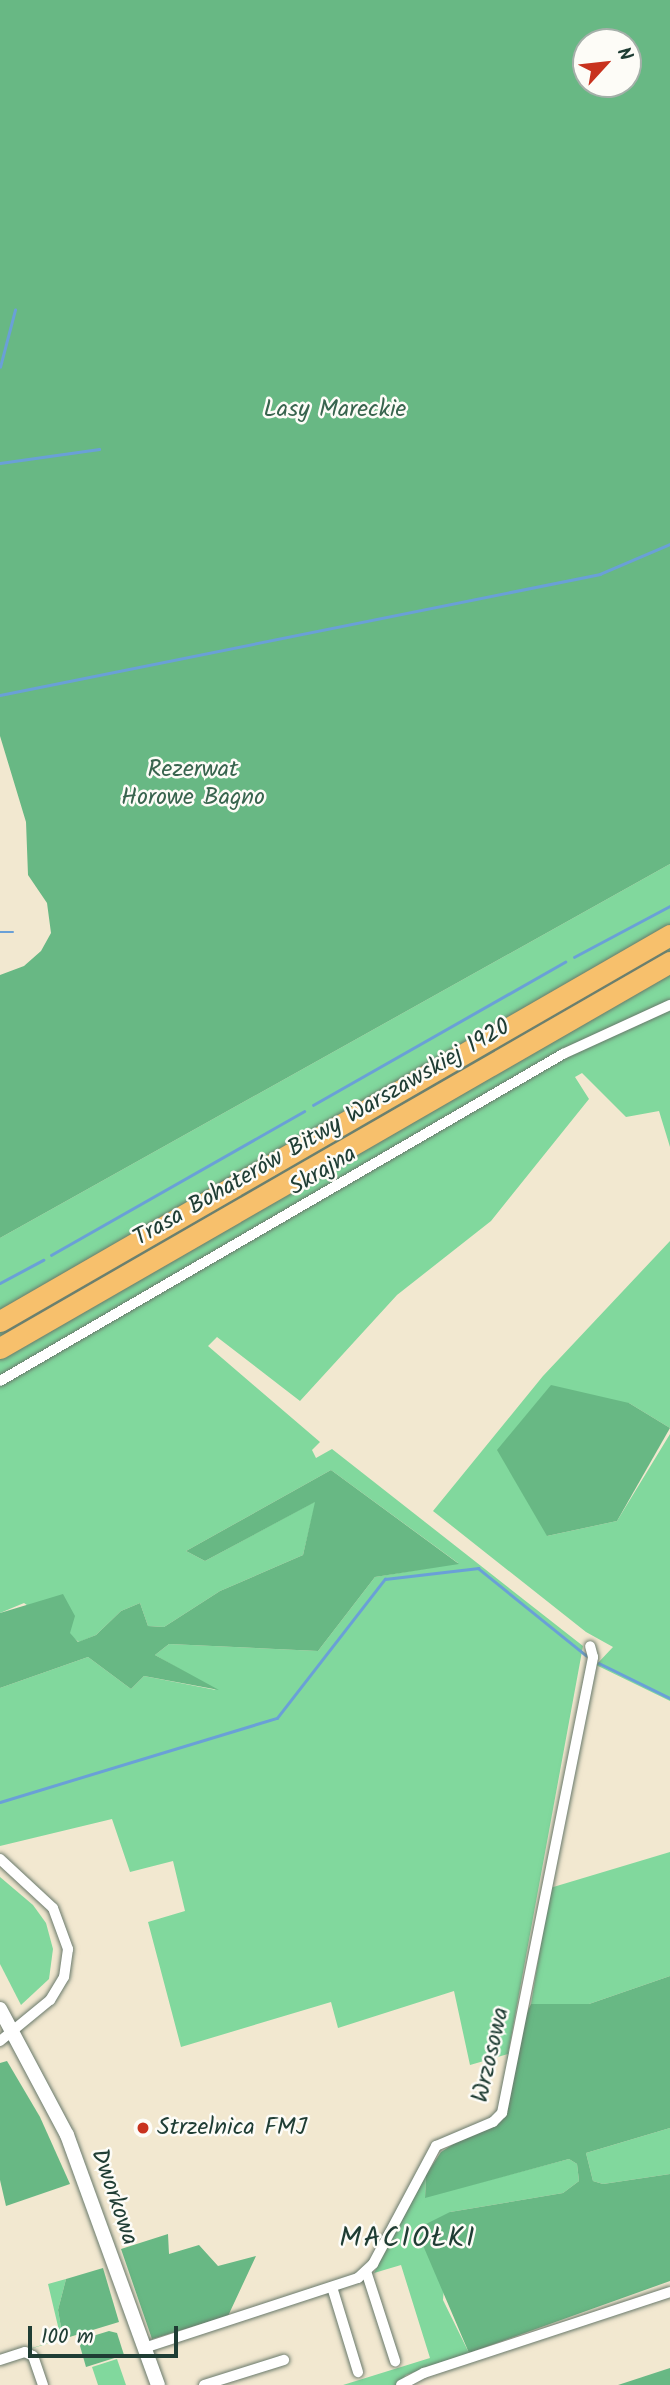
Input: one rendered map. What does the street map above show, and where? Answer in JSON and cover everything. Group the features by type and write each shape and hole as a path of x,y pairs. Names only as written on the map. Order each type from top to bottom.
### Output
{"highway":[{"name":"Trasa Bohaterów Bitwy Warszawskiej 1920","path":"0,1321 670,935"},
{"name":"Trasa Bohaterów Bitwy Warszawskiej 1920","path":"0,1349 670,962"}],"street":[{"name":"Skrajna","path":"0,1381 563,1054 670,1005"},
{"name":"Wrzosowa","path":"366,2271 436,2146 494,2122 502,2113 593,1657 590,1646"},
{"path":"0,1859 53,1908 68,1949 59,1988 43,2008 0,2041"},
{"name":"Dworkowa","path":"0,2009 67,2135 158,2385"},
{"path":"145,2348 332,2287 366,2271 395,2361"},
{"path":"332,2287 358,2372"},
{"path":"401,2385 424,2373 670,2292"},
{"path":"0,2360 24,2352 33,2356 43,2385"},
{"path":"204,2385 284,2360"}],"green space":[{"name":"Lasy Mareckie","path":"0,0 670,0 670,864 0,1238 0,975 24,966 41,951 51,933 47,903 28,875 26,822 0,736"},
{"path":"670,864 670,1147 659,1111 626,1117 582,1073 575,1077 589,1099 491,1221 397,1295 300,1401 217,1337 208,1346 320,1442 312,1450 316,1458 332,1449 583,1646 508,2054 470,2065 454,1991 338,2028 331,2002 181,2047 148,1922 185,1911 173,1861 130,1872 112,1819 0,1846 0,1688 88,1657 131,1689 144,1676 216,1690 155,1655 169,1644 318,1651 375,1577 458,1563 331,1470 186,1551 205,1561 316,1501 303,1555 220,1591 164,1627 148,1626 140,1603 121,1611 96,1635 79,1642 24,1603 0,1613 0,1238"},
{"path":"670,1241 670,1428 629,1403 547,1536 617,1521 670,1434 670,1701 596,1665 613,1647 586,1632 433,1511 543,1376"},
{"path":"551,1385 629,1403 670,1428 617,1521 547,1536 497,1450"},
{"path":"331,1470 459,1564 375,1577 318,1651 169,1644 155,1655 219,1690 144,1676 131,1689 88,1657 0,1688 0,1613 63,1594 75,1616 70,1633 78,1642 96,1635 121,1611 140,1603 148,1626 164,1627 220,1591 303,1555 315,1502 205,1561 186,1551"},
{"path":"670,1852 670,1976 589,2004 531,2004 550,1888"},
{"path":"0,1877 33,1905 46,1923 53,1949 49,1979 21,2005 0,1964"},
{"path":"670,1976 670,2128 586,2153 593,2181 603,2184 670,2174 670,2281 469,2353 416,2229 450,2212 563,2193 579,2181 577,2164 569,2159 425,2198 426,2175 441,2152 502,2113 508,2054 531,2004 589,2004"},
{"path":"7,2061 40,2117 70,2184 6,2206 0,2180 0,2063"},
{"path":"670,2128 670,2174 603,2184 593,2181 586,2153"},
{"path":"569,2159 577,2164 579,2181 563,2193 450,2212 443,2300 469,2353 406,2375 396,2385 343,2385 430,2358 401,2265 374,2273 426,2175 425,2197"},
{"path":"168,2234 169,2254 199,2245 218,2266 256,2256 228,2316 152,2339 121,2249"},
{"path":"103,2268 119,2322 63,2339 58,2310 66,2279"},
{"path":"66,2279 58,2310 63,2339 0,2358 61,2339 48,2284"},
{"path":"109,2331 117,2333 124,2355 86,2367 80,2346 83,2339"},
{"path":"117,2359 126,2385 98,2385 92,2367"},
{"path":"670,2368 670,2385 618,2385"}],"waterway":[{"path":"0,367 15,310"},
{"path":"0,463 99,449"},
{"path":"0,695 600,574 670,544"},
{"path":"574,957 670,906"},
{"path":"0,932 13,932"},
{"path":"313,1105 565,962"},
{"path":"51,1255 304,1111"},
{"path":"0,1283 43,1260"},
{"path":"0,1802 277,1718 385,1579 478,1568 586,1655"},
{"path":"599,1663 670,1698"}],"place":[{"name":"Strzelnica FMJ","path":"143,2128"}],"district":[{"name":"MACIOŁKI","path":"408,2239"}],"park label":[{"name":"Rezerwat Horowe Bagno","path":"193,784"}]}
